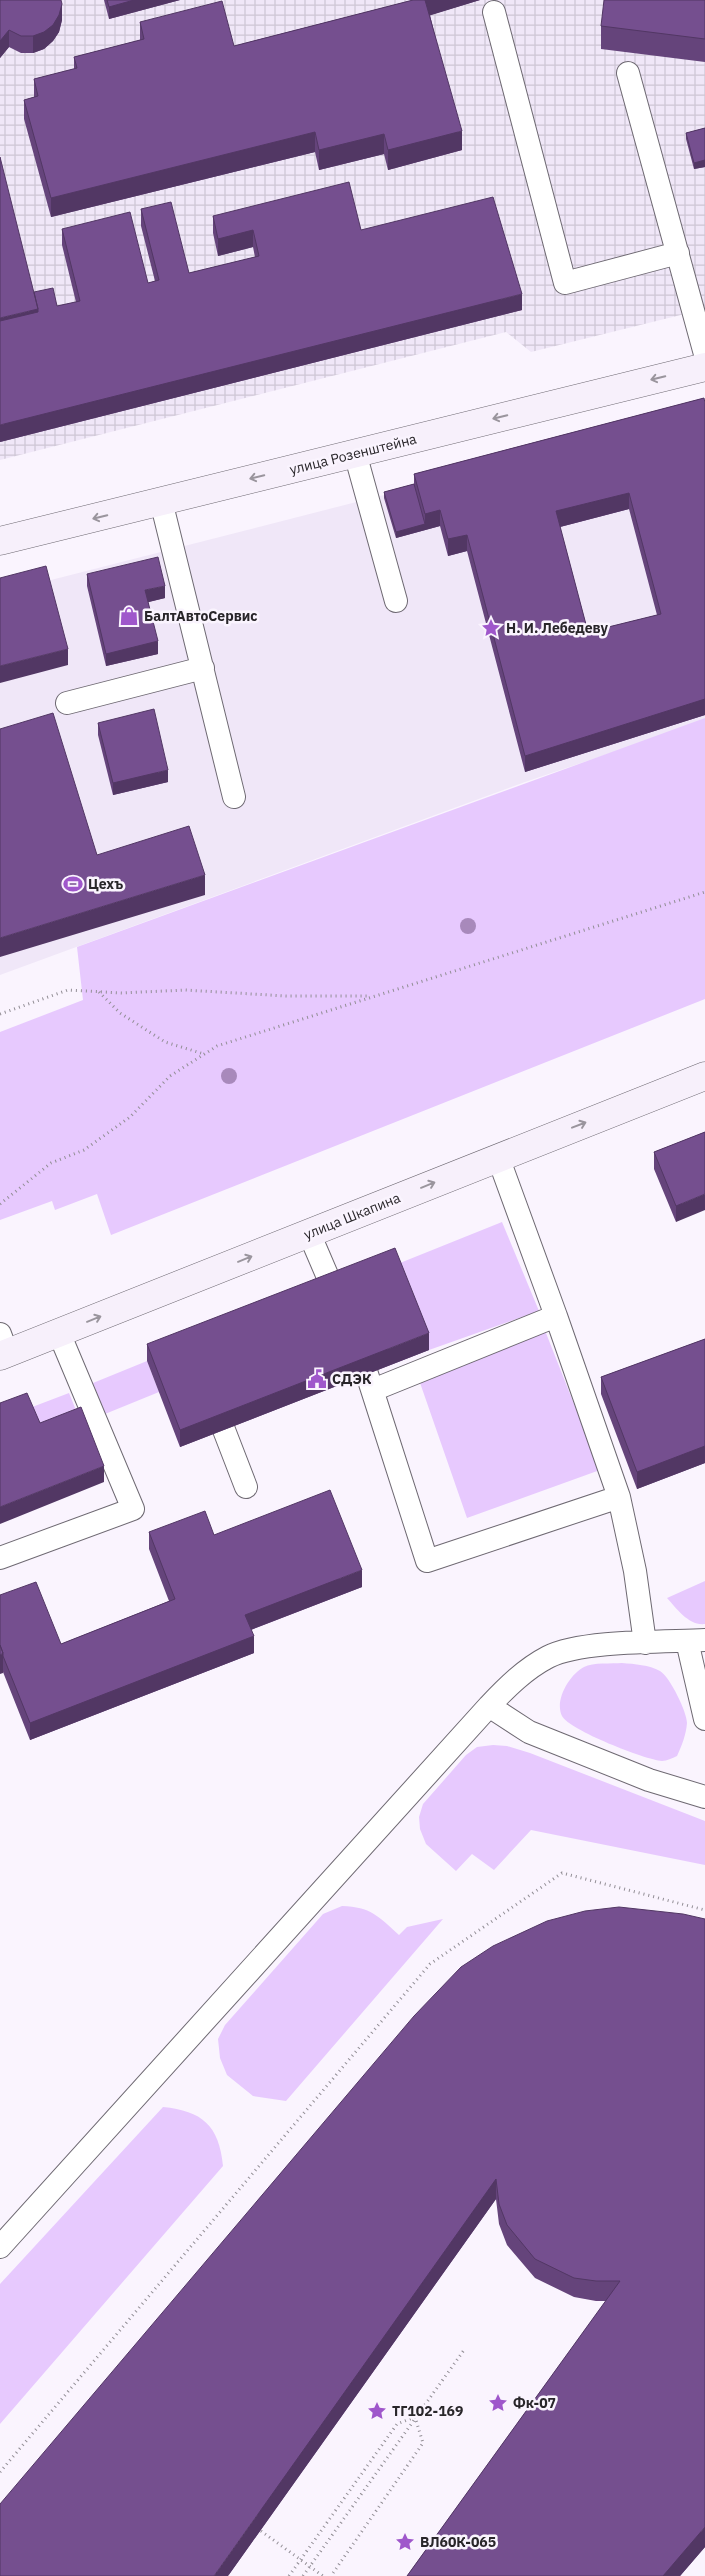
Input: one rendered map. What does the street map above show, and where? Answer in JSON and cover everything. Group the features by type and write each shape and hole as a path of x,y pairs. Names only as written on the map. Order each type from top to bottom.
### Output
{"main road":[{"name":"улица Розенштейна","path":"0,541 705,367"},
{"name":"улица Шкапина","path":"2,1348 59,1333 705,1076"}],"lane":[{"path":"494,12 565,283 678,253"},
{"path":"628,73 705,354"},
{"path":"355,453 396,601"},
{"path":"161,501 234,797"},
{"path":"67,703 203,668"},
{"path":"498,1157 619,1496 635,1571 645,1643"},
{"path":"309,1233 333,1289"},
{"path":"556,1316 370,1382 426,1561 619,1496"},
{"path":"0,1558 133,1509 59,1333"},
{"path":"224,1430 246,1487"},
{"path":"0,2247 489,1706 519,1676 550,1656 587,1646 696,1640 705,1719"},
{"path":"489,1706 529,1732 649,1780 705,1797"}],"path":[{"path":"0,1204 51,1162 84,1150 130,1117 170,1076 218,1046 370,996 705,892"},
{"path":"0,1014 68,990 122,993 185,990 286,996 370,996"},
{"path":"99,992 120,1013 165,1042 204,1054"},
{"path":"0,2472 430,1964 562,1873 705,1910"},
{"path":"303,2576 464,2350"},
{"path":"289,2576 397,2424 415,2417"},
{"path":"331,2576 423,2443 415,2417"},
{"path":"260,2530 323,2576"}],"shaded area":[{"path":"0,0 607,0 705,62 705,309 531,352 506,332 0,460"},
{"path":"705,413 705,721 525,782 0,975 0,593"},
{"path":"705,718 705,999 111,1235 97,1194 55,1210 52,1201 0,1220 0,1032 83,1000 77,947"},
{"path":"502,1222 539,1311 429,1350 395,1265"},
{"path":"544,1328 600,1470 467,1518 418,1377"},
{"path":"147,1361 159,1392 105,1414 93,1383"},
{"path":"69,1393 80,1420 40,1440 27,1409"},
{"path":"705,1581 705,1624 699,1624 689,1620 679,1612 667,1598"},
{"path":"622,1663 642,1665 656,1669 664,1675 673,1687 684,1711 687,1723 684,1740 677,1756 662,1761 641,1756 578,1729 562,1716 560,1703 562,1695 569,1681 579,1670 592,1664"},
{"path":"507,1746 530,1753 705,1821 705,1865 531,1830 494,1870 472,1854 456,1871 426,1844 420,1829 419,1817 423,1804 466,1755 477,1747"},
{"path":"342,1906 360,1908 373,1914 399,1935 407,1927 443,1919 286,2101 253,2096 227,2075 220,2058 218,2039 225,2025 323,1914"},
{"path":"163,2107 188,2112 206,2123 213,2130 217,2140 223,2166 0,2424 0,2284"}],"building":[{"path":"0,0 61,0 62,4 59,15 53,25 44,32 33,36 21,36 9,30 0,41"},
{"path":"107,0 134,0 109,7"},
{"path":"413,0 425,0 462,131 388,150 384,134 319,150 315,132 51,198 24,100 38,96 34,79 77,68 74,57 144,39 140,22 222,1 234,46"},
{"path":"604,0 705,0 705,39 601,26"},
{"path":"705,128 705,160 694,163 686,133"},
{"path":"0,157 38,309 0,318"},
{"path":"349,182 361,230 493,197 522,294 0,425 0,321 38,312 34,292 53,288 57,306 80,301 62,229 130,212 148,283 159,280 141,209 171,202 189,273 259,256 253,230 218,239 213,216"},
{"path":"704,398 705,699 525,756 467,535 448,539 440,510 425,514 414,474","holes":["629,493 661,614 588,632 556,511"]},
{"path":"414,484 425,524 396,532 384,492"},
{"path":"158,557 165,586 145,590 158,641 106,654 87,574"},
{"path":"46,566 68,649 0,666 0,578"},
{"path":"154,709 168,770 113,783 98,723"},
{"path":"53,713 97,855 189,826 205,875 0,938 0,729"},
{"path":"705,1132 705,1194 676,1206 654,1152"},
{"path":"395,1248 429,1333 180,1430 147,1344"},
{"path":"705,1339 705,1446 637,1472 601,1377"},
{"path":"27,1393 40,1423 81,1407 104,1466 0,1507 0,1403"},
{"path":"330,1490 362,1570 245,1615 254,1636 30,1723 0,1645 0,1595 36,1582 61,1644 175,1599 149,1532 205,1511 214,1535"},
{"path":"619,1907 683,1914 705,1919 705,2527 663,2576 407,2576 620,2281 596,2281 574,2278 535,2259 507,2225 499,2204 496,2179 214,2576 0,2576 0,2504 414,2016 461,1967 493,1946 547,1921 585,1911"}],"place":[{"name":"БалтАвтоСервис","path":"129,616"},
{"name":"Н. И. Лебедеву","path":"491,628"},
{"name":"Цехъ","path":"73,884"},
{"name":"СДЭК","path":"317,1379"},
{"name":"Фк-07","path":"498,2403"},
{"name":"ТГ102-169","path":"377,2411"},
{"name":"ВЛ60К-065","path":"405,2542"}]}
